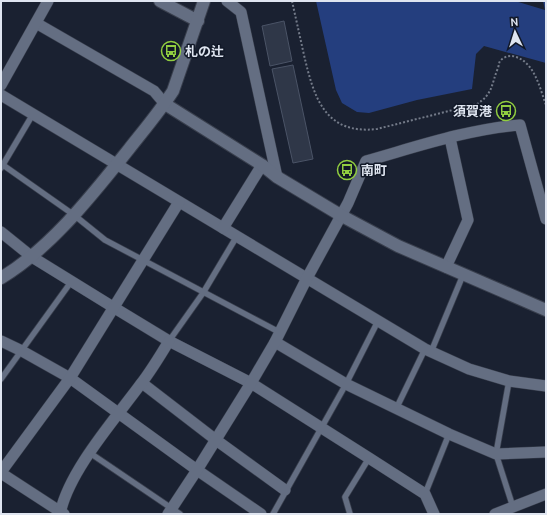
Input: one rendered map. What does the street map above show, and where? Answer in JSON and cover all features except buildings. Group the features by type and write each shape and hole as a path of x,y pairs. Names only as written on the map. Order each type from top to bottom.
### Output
{"street":[{"path":"1,85 48,1"},
{"path":"160,1 198,21"},
{"path":"1,278 32,257 74,215 165,104 173,91 204,1"},
{"path":"227,1 241,12 277,177"},
{"path":"36,22 154,91 165,104 262,165 277,177 342,216 398,246 546,310"},
{"path":"1,94 428,350 469,370 509,381 546,386"},
{"path":"173,512 277,337 307,278 342,216 366,161 450,138 505,126 520,125 546,218"},
{"path":"446,266 468,220 450,138"},
{"path":"223,228 262,165"},
{"path":"169,341 142,383 90,453 70,483 61,513 1,472 70,378 179,202"},
{"path":"1,232 32,257 113,308 169,341 251,383 425,494 434,514"},
{"path":"277,337 346,384 449,434 496,454 546,452"},
{"path":"1,341 70,378 197,470 262,514"},
{"path":"142,383 216,440 285,490"},
{"path":"495,514 546,494"}],"lane":[{"path":"33,114 2,166 74,215 105,240 203,293 277,337"},
{"path":"169,341 203,293 237,236"},
{"path":"396,409 428,350 463,275"},
{"path":"1,379 71,282"},
{"path":"273,514 285,490 346,384 378,321"},
{"path":"509,381 496,454 513,507"},
{"path":"425,494 449,434"},
{"path":"90,453 173,512"},
{"path":"350,514 345,497 369,458"}],"path":[{"path":"292,1 315,96 325,112 342,125 365,130 377,129 476,104 489,94 500,60 506,56 521,58 528,64 535,75 546,105"}],"water":[{"path":"316,1 515,1 545,10 543,1 546,1 546,63 484,46 476,54 472,89 417,100 369,113 357,112 342,103 336,90"}],"place":[{"name":"札の辻","path":"171,51"},
{"name":"須賀港","path":"506,111"},
{"name":"南町","path":"347,170"}]}
